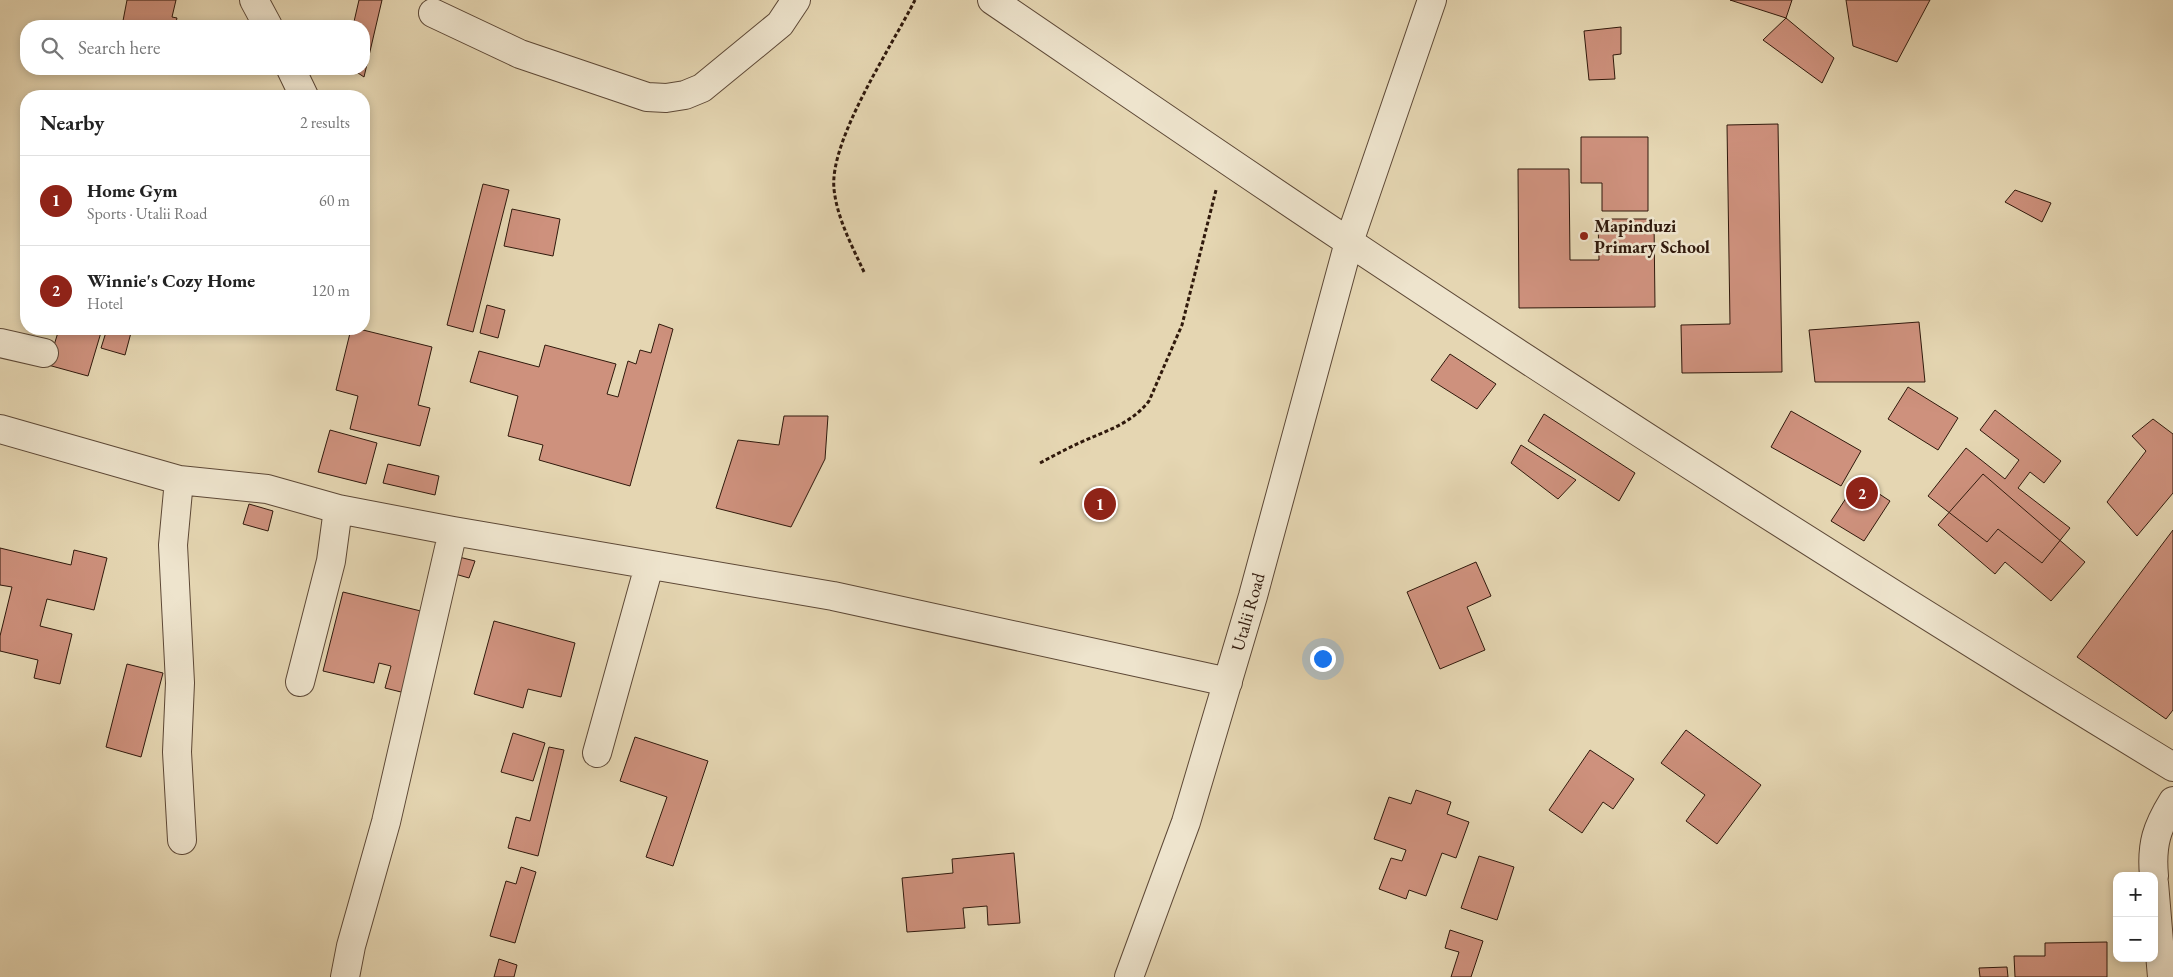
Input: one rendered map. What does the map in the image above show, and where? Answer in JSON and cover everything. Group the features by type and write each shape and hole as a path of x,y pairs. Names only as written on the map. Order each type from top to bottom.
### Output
{"street":[{"path":"254,0 265,20"},
{"path":"433,13 520,54 647,97 666,98 685,95 702,88 780,24 796,0"},
{"path":"992,0 1349,242 1671,452 1957,635 2173,767"},
{"name":"Utalii Road","path":"1129,977 1186,822 1253,596 1349,242 1432,0"},
{"path":"295,75 301,90"},
{"path":"0,343 44,353"},
{"path":"0,429 179,480 268,489 338,509 452,531 833,596 1228,682"},
{"path":"179,480 172,545 180,683 177,752 182,840"},
{"path":"300,682 331,561 338,509"},
{"path":"345,977 351,946 386,822 452,531"},
{"path":"597,753 649,566"},
{"path":"2154,872 2154,846 2159,823 2173,801"},
{"path":"2157,917 2162,977"}],"path":[{"path":"864,272 838,208 834,188 835,170 842,141 868,87 916,0"},
{"path":"1040,463 1079,442 1121,425 1142,410 1149,401 1182,325 1224,158"}],"building":[{"path":"127,0 176,0 172,17 177,18 176,20 123,20"},
{"path":"359,0 382,0 370,51 370,20 354,20"},
{"path":"1730,0 1792,0 1786,18"},
{"path":"1846,0 1930,0 1897,62 1853,46"},
{"path":"1786,18 1834,58 1822,83 1763,40"},
{"path":"1621,27 1621,54 1613,55 1615,79 1589,80 1584,31"},
{"path":"1778,124 1782,372 1682,373 1681,325 1730,324 1727,125"},
{"path":"1581,137 1648,137 1648,211 1602,211 1602,183 1581,183"},
{"path":"1518,169 1569,169 1570,260 1599,260 1598,219 1654,219 1655,307 1519,308"},
{"path":"483,184 509,190 473,332 447,325"},
{"path":"2015,190 2051,203 2042,222 2005,202"},
{"path":"512,209 560,219 553,256 504,246"},
{"path":"487,305 505,310 498,338 480,333"},
{"path":"1919,322 1925,382 1815,382 1809,330"},
{"path":"659,324 673,329 630,486 539,460 543,445 508,436 518,396 470,382 479,351 539,367 545,345 616,364 607,394 618,397 628,361 636,364 640,350 651,353"},
{"path":"370,332 432,347 418,405 430,408 420,446 350,429 358,396 336,390 350,335 370,335"},
{"path":"57,335 100,335 88,376 48,365"},
{"path":"105,335 130,335 125,355 101,348"},
{"path":"1450,354 1496,384 1477,409 1431,380"},
{"path":"1908,387 1958,418 1938,450 1888,419"},
{"path":"1995,410 2061,461 2044,483 2030,472 2018,488 2070,528 2042,563 1998,529 1987,542 1928,496 1966,448 2005,479 2019,460 1980,430"},
{"path":"1791,411 1861,451 1841,486 1771,447"},
{"path":"1544,414 1635,473 1619,501 1528,441"},
{"path":"784,416 828,416 825,459 791,527 716,508 738,440 779,445"},
{"path":"2153,419 2173,434 2173,493 2137,536 2107,502 2146,451 2132,436"},
{"path":"330,430 377,443 366,484 318,472"},
{"path":"1521,445 1576,480 1558,499 1511,463"},
{"path":"388,464 439,476 435,495 383,483"},
{"path":"1983,474 2085,562 2051,601 2005,562 1995,574 1938,525"},
{"path":"1858,480 1890,501 1864,541 1831,521"},
{"path":"249,504 273,511 268,531 243,524"},
{"path":"2173,530 2173,710 2166,719 2077,657"},
{"path":"0,548 71,565 74,550 107,558 94,610 47,599 40,626 72,634 60,684 34,678 38,660 0,651 0,636 12,587 0,585"},
{"path":"459,557 475,561 469,578 455,574"},
{"path":"1476,562 1491,596 1467,607 1485,650 1440,669 1407,592"},
{"path":"343,592 429,613 409,694 385,688 391,666 379,663 374,683 323,671"},
{"path":"494,621 575,643 561,697 528,689 523,708 474,694"},
{"path":"127,664 163,673 141,757 106,747"},
{"path":"1686,730 1761,785 1717,844 1686,821 1705,795 1661,763"},
{"path":"513,733 545,743 533,781 501,772"},
{"path":"635,737 708,761 673,866 646,857 667,797 620,781"},
{"path":"549,747 564,750 538,856 508,848 516,817 530,821"},
{"path":"1590,750 1634,779 1613,809 1603,802 1582,833 1549,810"},
{"path":"1416,790 1451,802 1447,814 1469,822 1456,858 1442,853 1426,896 1409,890 1406,899 1379,889 1391,858 1402,861 1406,850 1374,839 1389,797 1411,804"},
{"path":"1014,853 1020,923 988,925 987,906 963,908 965,928 907,932 902,878 953,873 952,859"},
{"path":"1479,856 1514,867 1497,920 1461,908"},
{"path":"521,867 536,872 515,943 490,936 506,881 516,884"},
{"path":"1450,930 1483,941 1471,977 1451,977 1459,952 1445,948"},
{"path":"2107,942 2107,977 2015,977 2014,956 2045,956 2045,943"},
{"path":"499,959 517,965 514,977 494,977"},
{"path":"2007,967 2008,977 1980,977 1979,968"}],"place":[{"name":"Mapinduzi Primary School","path":"1584,236"},
{"name":"Winnie's Cozy Home","path":"1862,493"},
{"name":"Home Gym","path":"1100,504"}]}
